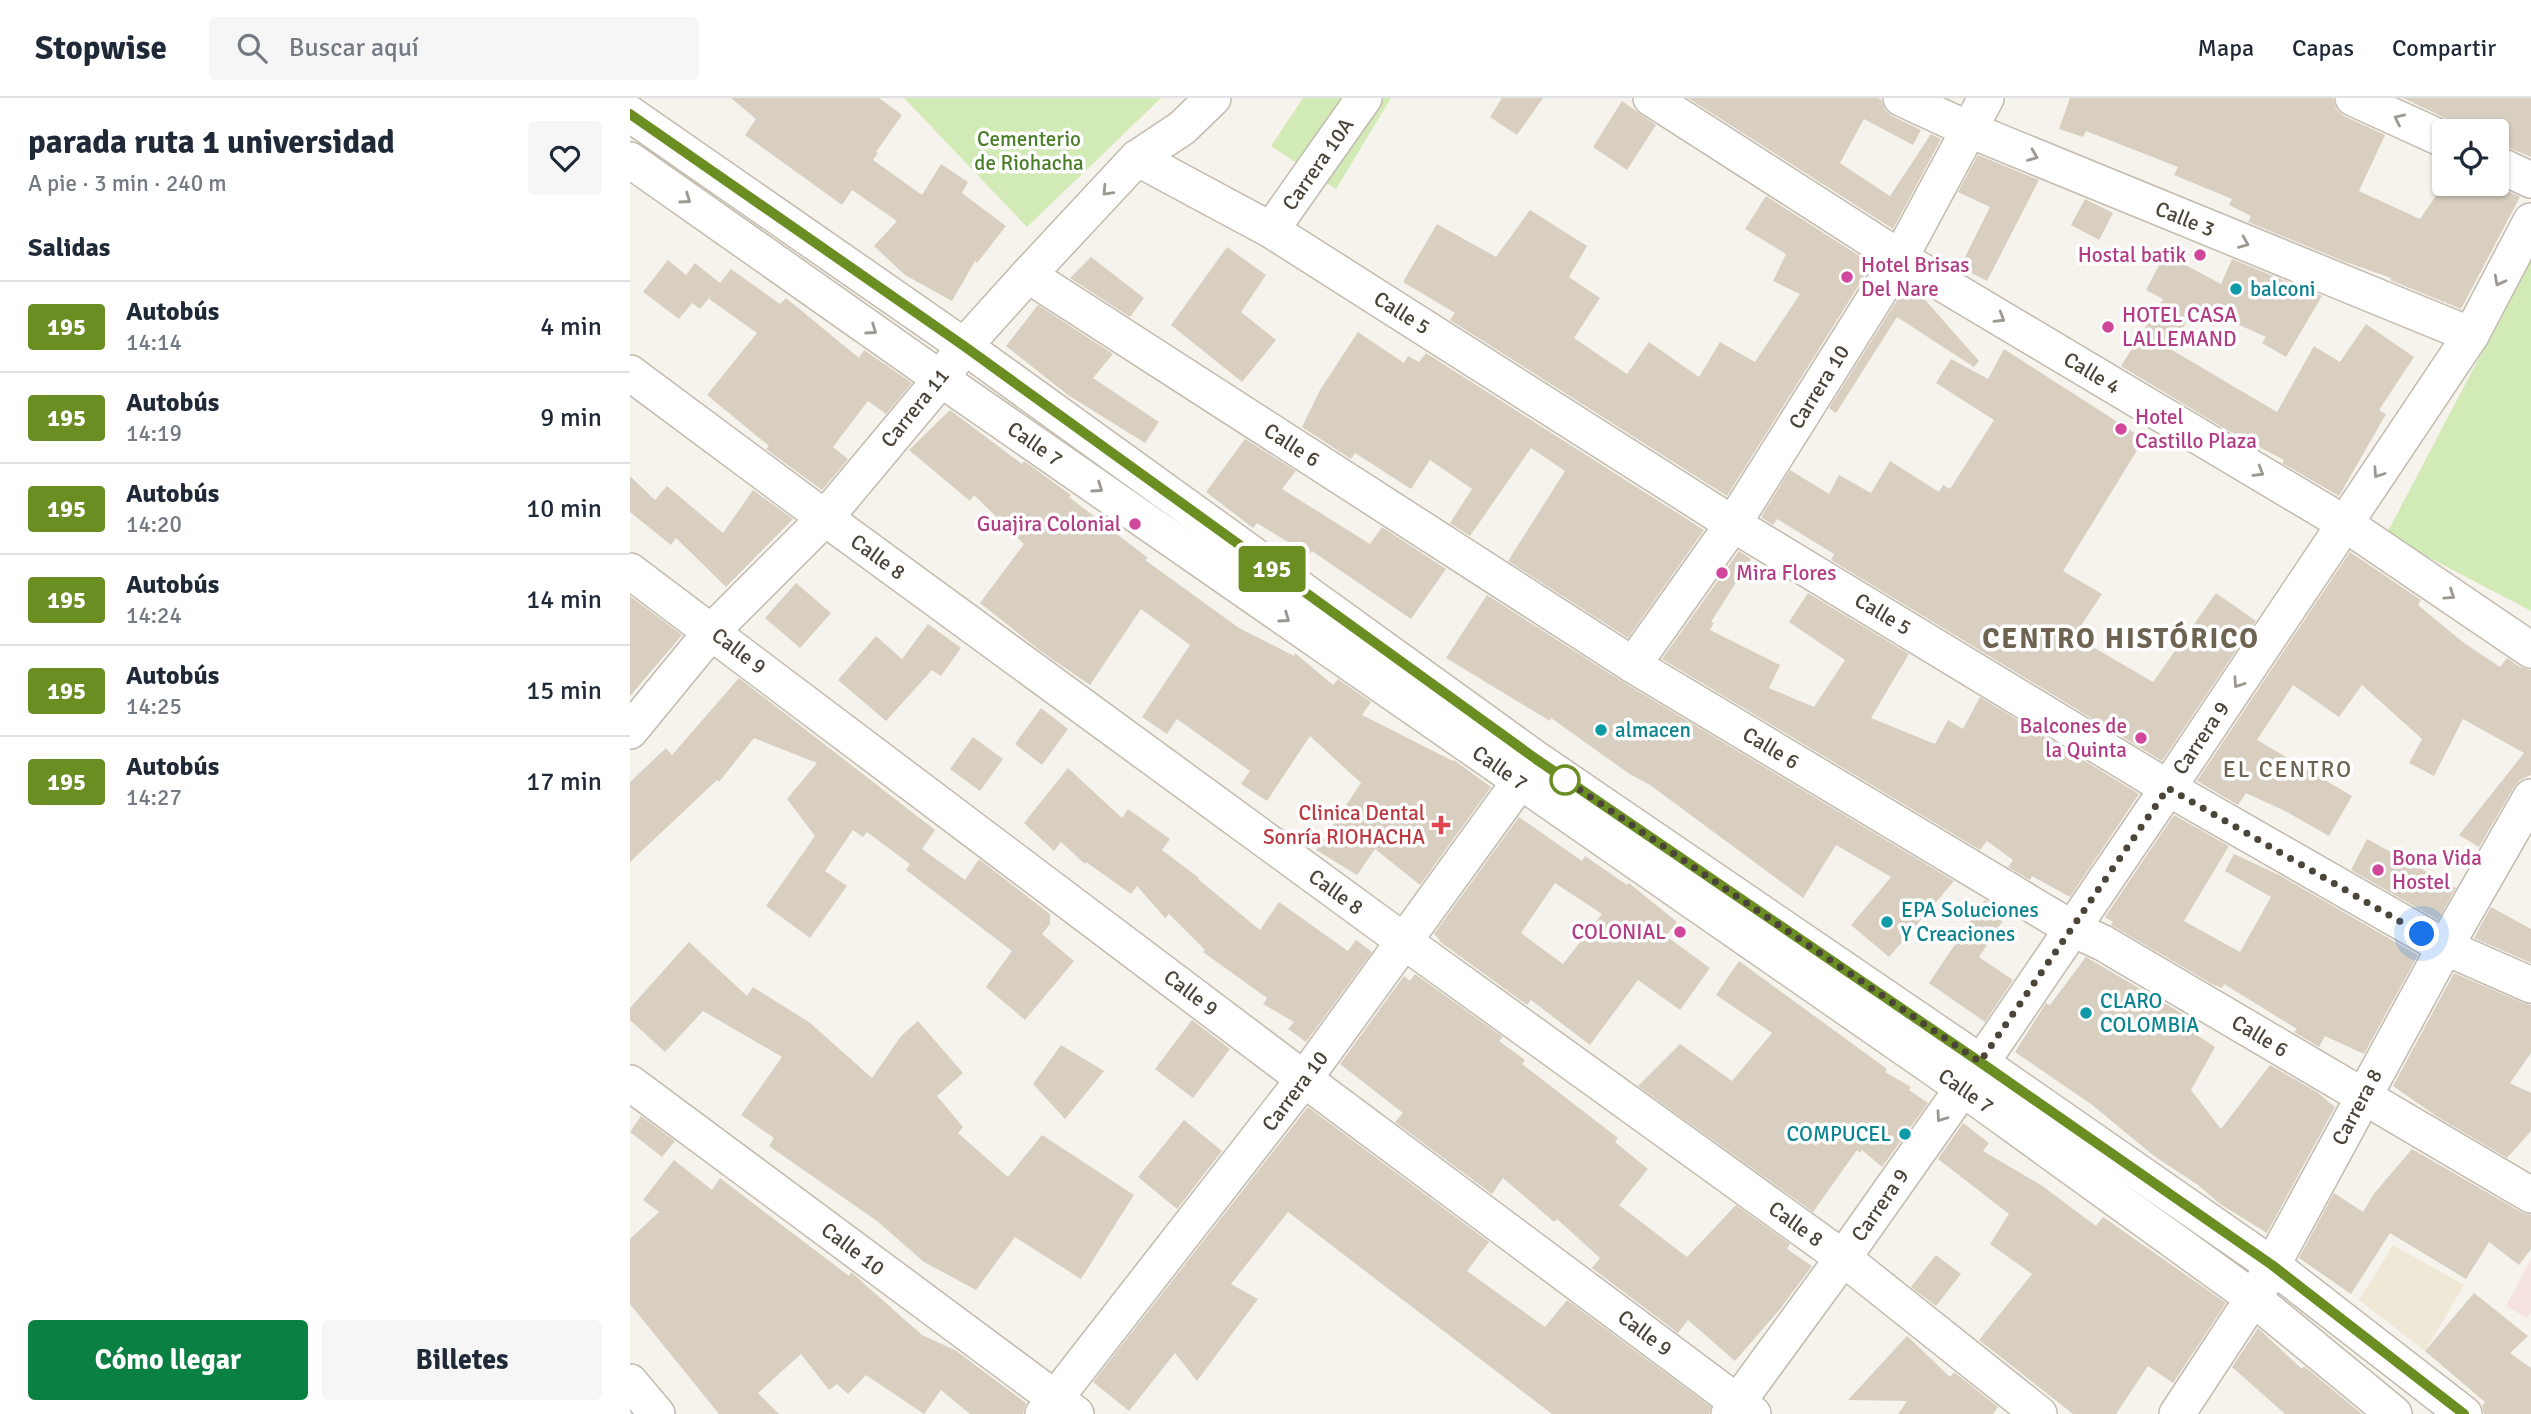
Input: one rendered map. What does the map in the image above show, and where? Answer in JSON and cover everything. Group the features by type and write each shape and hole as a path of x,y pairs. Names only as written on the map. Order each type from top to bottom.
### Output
{"street":[{"name":"Carrera 11","path":"630,732 712,631 825,518 941,379 964,346 1028,275 1137,159 1182,128 1213,98"},
{"name":"Carrera 10A","path":"1271,230 1364,98"},
{"name":"Calle 4","path":"1651,98 1900,258 2344,523 2531,650"},
{"name":"Calle 3","path":"1901,98 1970,130 2471,335"},
{"name":"Carrera 10","path":"1633,665 1733,524 1900,258 1986,98"},
{"path":"2353,98 2432,134"},
{"name":"Calle 7","path":"630,114 964,346 1528,770"},
{"name":"Calle 5","path":"1137,159 1271,230 1733,524 2168,788 2445,947 2531,985"},
{"name":"Calle 7","path":"630,160 941,379 1528,770 1971,1075 2272,1265 2464,1414"},
{"path":"2509,170 2531,180"},
{"name":"Carrera 9","path":"1740,1410 2168,788 2471,335 2531,220"},
{"name":"Calle 6","path":"1028,275 1633,665 2071,928 2103,943 2531,1195"},
{"name":"Calle 8","path":"630,373 1405,942 1843,1258 2029,1411"},
{"name":"Calle 9","path":"630,571 1740,1410"},
{"name":"Carrera 10","path":"1058,1409 1405,942 1528,770"},
{"name":"Carrera 8","path":"2177,1414 2272,1265 2445,947 2531,797"},
{"name":"Calle 7","path":"1971,1075 2253,1298 2394,1414"},
{"name":"Calle 10","path":"630,1083 1058,1409"},
{"path":"630,1382 657,1414"}],"shaded area":[{"path":"2393,1245 2464,1285 2425,1351 2359,1300"},
{"path":"2531,1259 2531,1312 2527,1318 2506,1306"}],"green space":[{"name":"Cementerio de Riohacha","path":"904,98 1161,98 1027,227"},
{"path":"1303,98 1391,98 1336,189 1271,146"},
{"path":"2531,259 2531,611 2386,535"}],"building":[{"path":"731,98 879,98 902,115 873,160 922,195 941,164 968,182 962,193 1006,226 977,263 975,261 952,301 905,275 874,246 897,221 852,190 842,205 745,135 756,119"},
{"path":"1502,98 1543,98 1517,135 1490,117"},
{"path":"1688,98 1878,98 1892,116 1921,130 1913,145 1864,119 1840,163 1890,196 1931,134 1941,139 1893,229"},
{"path":"2070,98 2333,98 2336,109 2344,116 2385,135 2359,191 2420,219 2436,196 2509,196 2509,192 2520,197 2461,309 2390,280 2391,278 2248,222 2251,216 2229,205 2232,199 2174,175 2178,167 2086,131 2083,137 2059,129"},
{"path":"2403,98 2531,98 2531,157 2509,148 2509,119 2447,119"},
{"path":"1622,101 1656,125 1627,170 1593,147"},
{"path":"1978,155 2039,180 1987,281 1960,267 1990,207 1958,192"},
{"path":"1766,196 1872,264 1727,496 1450,320 1455,313 1403,282 1437,224 1496,257 1530,210 1587,246 1569,277 1600,298 1574,338 1627,374 1649,342 1699,377 1720,342 1755,362 1800,294 1773,281 1786,254 1745,229"},
{"path":"2085,199 2113,213 2099,240 2071,225"},
{"path":"1227,247 1266,275 1241,312 1276,340 1242,382 1171,325"},
{"path":"2165,254 2221,284 2232,259 2322,296 2286,357 2262,343 2266,337 2195,305 2172,350 2277,412 2314,346 2340,362 2366,324 2414,357 2379,410 2386,414 2339,496 2282,463 2284,460 2225,429 2121,366 2163,299 2146,290"},
{"path":"1091,257 1144,298 1130,317 1070,278"},
{"path":"668,260 686,275 695,263 720,283 731,269 780,304 786,298 859,358 864,350 912,383 886,414 868,401 833,447 848,459 822,490 766,449 769,446 707,395 757,333 709,299 712,294 700,309 692,303 679,319 643,292"},
{"path":"1906,286 1919,293 1979,361 1974,367 1897,317 1836,413 1829,408"},
{"path":"1038,305 1113,354 1093,378 1159,422 1145,443 1068,395 1006,346"},
{"path":"1358,332 1404,363 1408,356 1419,362 1426,353 1704,530 1628,638 1508,561 1565,471 1531,448 1470,536 1450,523 1472,489 1430,460 1411,489 1355,453 1351,459 1302,427 1320,390"},
{"path":"2004,349 2144,439 2063,571 2102,594 2074,636 2153,682 2216,593 2256,621 2162,761 1831,560 1834,554 1777,519 1773,525 1761,517 1790,470 1829,494 1839,475 1871,493 1890,461 1939,492 1943,485 1950,489 1994,420 1936,383 1951,359 1988,379"},
{"path":"950,410 1022,464 1024,461 1071,495 1069,497 1148,558 1145,560 1239,628 1294,656 1295,653 1333,685 1338,679 1371,702 1362,715 1454,760 1491,787 1420,885 1375,849 1357,875 1316,850 1361,783 1310,736 1267,801 1241,784 1250,771 1177,719 1167,734 1142,717 1190,645 1141,609 1090,685 1042,652 980,603 1024,544 974,495 970,501 909,450"},
{"path":"1245,439 1296,471 1282,489 1370,544 1382,527 1446,569 1411,619 1312,551 1309,555 1257,523 1253,528 1206,492"},
{"path":"630,476 655,500 667,486 723,533 753,490 793,519 726,587 676,538 671,545 630,512"},
{"path":"1739,551 1751,559 1711,622 1714,623 1710,630 1780,665 1769,688 1814,707 1845,660 1789,622 1808,593 1909,654 1871,718 1935,744 1948,720 1963,729 1980,697 2139,794 2070,897 2032,876 2030,880 2008,867 2013,860 1987,841 1980,850 1662,659"},
{"path":"2350,552 2421,600 2418,605 2464,643 2500,667 2507,658 2520,667 2531,670 2531,775 2520,780 2514,787 2479,847 2459,835 2524,753 2463,719 2434,776 2409,763 2422,739 2362,685 2339,717 2293,685 2257,740 2352,796 2329,836 2246,793 2238,805 2197,781"},
{"path":"796,583 831,613 800,648 765,618"},
{"path":"1487,595 1623,682 1954,881 1889,957 1851,925 1891,877 1836,845 1803,898 1650,785 1628,773 1551,718 1550,721 1446,658"},
{"path":"630,596 682,635 630,696"},
{"path":"928,624 961,648 941,676 932,670 886,721 838,680 876,636 902,659"},
{"path":"739,678 935,830 922,849 965,880 979,859 1050,914 1050,924 1042,934 1074,961 1025,1020 986,987 1012,951 906,870 910,864 867,832 863,837 853,830 825,871 847,886 810,938 766,906 815,836 787,799 817,763 754,738 719,782 717,780 630,862 630,782 666,748 672,755"},
{"path":"1041,708 1068,729 1042,765 1015,744"},
{"path":"973,737 1003,759 980,791 950,769"},
{"path":"1068,768 1122,818 1128,809 1170,839 1162,850 1260,930 1279,902 1348,951 1356,940 1372,952 1306,1042 1288,1029 1294,1022 1263,1004 1267,998 1203,952 1205,950 1169,914 1165,918 1137,886 1131,894 1086,862 1085,864 1061,842 1054,851 1024,823"},
{"path":"2174,815 2229,846 2184,921 2240,952 2271,897 2225,871 2234,854 2281,876 2418,955 2364,1054 2325,1036 2319,1047 2294,1032 2297,1029 2224,984 2222,988 2212,984 2111,925 2113,922 2105,917"},
{"path":"1519,817 1582,861 1585,856 1627,885 1629,883 1677,922 1666,936 1710,968 1680,1010 1638,980 1590,1045 1531,1000 1527,1005 1439,941 1434,934","holes":["1555,883 1602,914 1563,964 1521,933"]},
{"path":"2367,839 2456,888 2438,920 2351,870"},
{"path":"1985,900 2008,913 1979,957 2013,980 1985,1022 1929,983"},
{"path":"2491,907 2531,929 2531,963 2474,938"},
{"path":"689,942 747,996 753,987 809,1022 872,1078 901,1036 918,1021 963,1073 937,1096 963,1127 958,1133 1008,1177 1042,1135 1134,1195 1081,1279 1015,1237 976,1290 924,1262 877,1221 769,1146 774,1138 741,1115 782,1057 703,1011 665,1052 630,1020 630,1008"},
{"path":"2086,957 2188,1017 2182,1025 2215,1047 2191,1090 2221,1129 2270,1065 2317,1092 2335,1107 2267,1233 2220,1204 2198,1185 2154,1156 2091,1104 2015,1052 2046,1003 2050,1005"},
{"path":"1739,961 1887,1069 1885,1072 1911,1087 1909,1090 1928,1103 1882,1167 1862,1150 1860,1153 1857,1150 1813,1212 1638,1086 1680,1044 1732,1081 1772,1033 1716,995"},
{"path":"2454,973 2531,1005 2531,1053 2510,1083 2531,1093 2531,1131 2507,1158 2436,1116 2393,1086"},
{"path":"1415,974 1503,1037 1499,1041 1525,1060 1522,1064 1618,1138 1615,1142 1648,1169 1619,1205 1687,1257 1736,1205 1790,1244 1787,1249 1812,1266 1780,1309 1735,1361 1688,1320 1678,1333 1592,1268 1600,1258 1557,1219 1554,1222 1503,1178 1492,1194 1395,1122 1403,1113 1340,1064 1404,976 1410,981"},
{"path":"1192,1020 1230,1049 1193,1098 1155,1069"},
{"path":"1061,1045 1104,1071 1065,1119 1033,1084"},
{"path":"1308,1107 1489,1242 1467,1271 1545,1327 1567,1300 1711,1407 1709,1414 1552,1414 1288,1212 1231,1284 1258,1299 1197,1381 1175,1353 1129,1411 1093,1382"},
{"path":"641,1116 675,1141 662,1157 630,1132"},
{"path":"1184,1120 1222,1151 1177,1209 1138,1177"},
{"path":"1963,1123 1989,1143 1983,1151 2041,1185 2096,1226 2103,1217 2226,1303 2173,1383 2148,1366 2116,1414 2073,1414 1979,1340 2032,1274 1990,1244 2009,1214 1938,1159"},
{"path":"2412,1149 2521,1212 2531,1215 2531,1249 2519,1265 2489,1242 2466,1279 2390,1233 2351,1294 2299,1258 2334,1193 2363,1212 2373,1195"},
{"path":"674,1160 712,1190 720,1178 849,1276 851,1272 922,1335 955,1350 1026,1403 1023,1414 970,1414 941,1390 924,1414 866,1375 848,1394 837,1384 829,1390 801,1354 758,1393 779,1414 719,1414 630,1304 630,1239 659,1212 643,1200"},
{"path":"1936,1255 1961,1274 1936,1306 1911,1287"},
{"path":"2474,1293 2528,1336 2510,1353 2531,1368 2531,1414 2484,1414 2482,1406 2485,1402 2425,1351"},
{"path":"2258,1328 2302,1369 2304,1366 2362,1414 2285,1414 2232,1367"},
{"path":"1907,1336 1950,1377 1954,1372 1998,1407 1993,1414 1898,1414 1907,1401 1848,1400"}],"bus line":[{"name":"195","path":"630,114 964,346 1620,818 1980,1062 2272,1265 2464,1414"}],"place":[{"name":"Hostal batik","path":"2200,255"},
{"name":"Hotel Brisas Del Nare","path":"1847,277"},
{"name":"balconi","path":"2236,289"},
{"name":"HOTEL CASA LALLEMAND","path":"2108,327"},
{"name":"Hotel Castillo Plaza","path":"2121,429"},
{"name":"Guajira Colonial","path":"1135,524"},
{"name":"Mira Flores","path":"1722,573"},
{"name":"almacen","path":"1601,730"},
{"name":"Balcones de la Quinta","path":"2141,738"},
{"name":"Clinica Dental Sonría RIOHACHA","path":"1441,825"},
{"name":"Bona Vida Hostel","path":"2378,870"},
{"name":"EPA Soluciones Y Creaciones","path":"1887,922"},
{"name":"COLONIAL","path":"1680,932"},
{"name":"CLARO COLOMBIA","path":"2086,1013"},
{"name":"COMPUCEL","path":"1905,1134"}],"district":[{"name":"CENTRO HISTÓRICO","path":"2121,638"},
{"name":"EL CENTRO","path":"2288,769"}],"route":[{"path":"1565,780 1557,774 1980,1062 2168,788 2422,934"}]}
